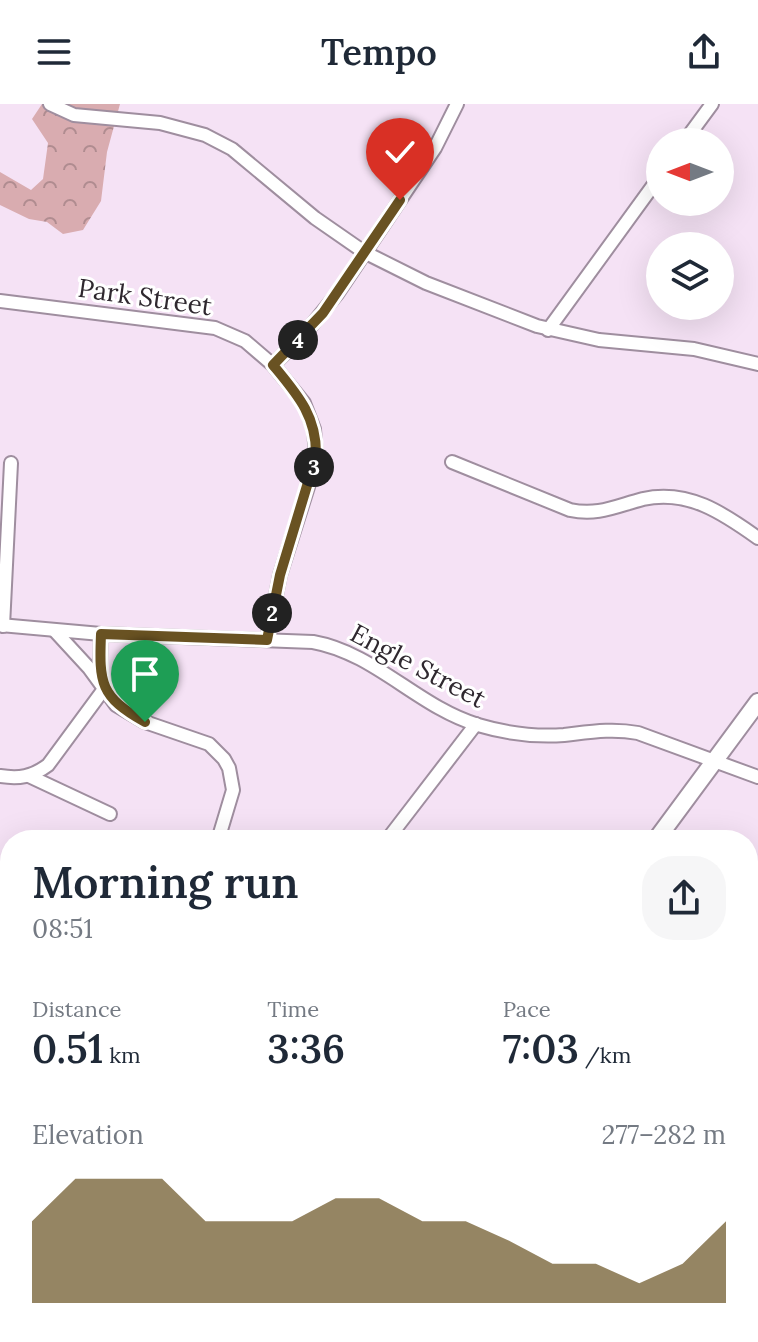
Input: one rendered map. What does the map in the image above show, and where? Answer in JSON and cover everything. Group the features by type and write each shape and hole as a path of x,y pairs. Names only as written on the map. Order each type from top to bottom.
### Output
{"main road":[{"path":"664,830 758,702"}],"street":[{"path":"50,104 74,115 160,123 205,135 232,149 315,218 364,252 426,283 548,330 599,340 694,349 758,364"},
{"path":"273,365 323,313 435,148 457,104"},
{"path":"694,128 712,104"},
{"path":"548,330 646,195"},
{"name":"Park Street","path":"0,301 215,328 245,341 273,365 304,403 316,441 316,456 280,575 267,640"},
{"path":"452,462 584,513 611,511 659,497 691,500 722,512 758,538"},
{"path":"1,626 11,463"},
{"name":"Engle Street","path":"1,626 101,634 313,642 349,651 435,706 476,724 538,735 623,730 758,777"},
{"path":"54,630 89,668 116,705 163,730 199,739 224,759 233,790 221,830"},
{"path":"29,776 50,762 104,689 100,668 101,634"},
{"path":"395,830 476,724"},
{"path":"0,776 29,776 110,814"}],"green space":[{"path":"42,104 120,104 107,152 101,201 83,230 63,234 47,222 29,219 0,205 0,172 31,190 43,179 48,143 32,119"}],"route":[{"path":"145,722 116,705 104,689 100,668 101,634 267,640 280,575 316,456 314,429 304,403 273,365 323,313 400,200"}]}
